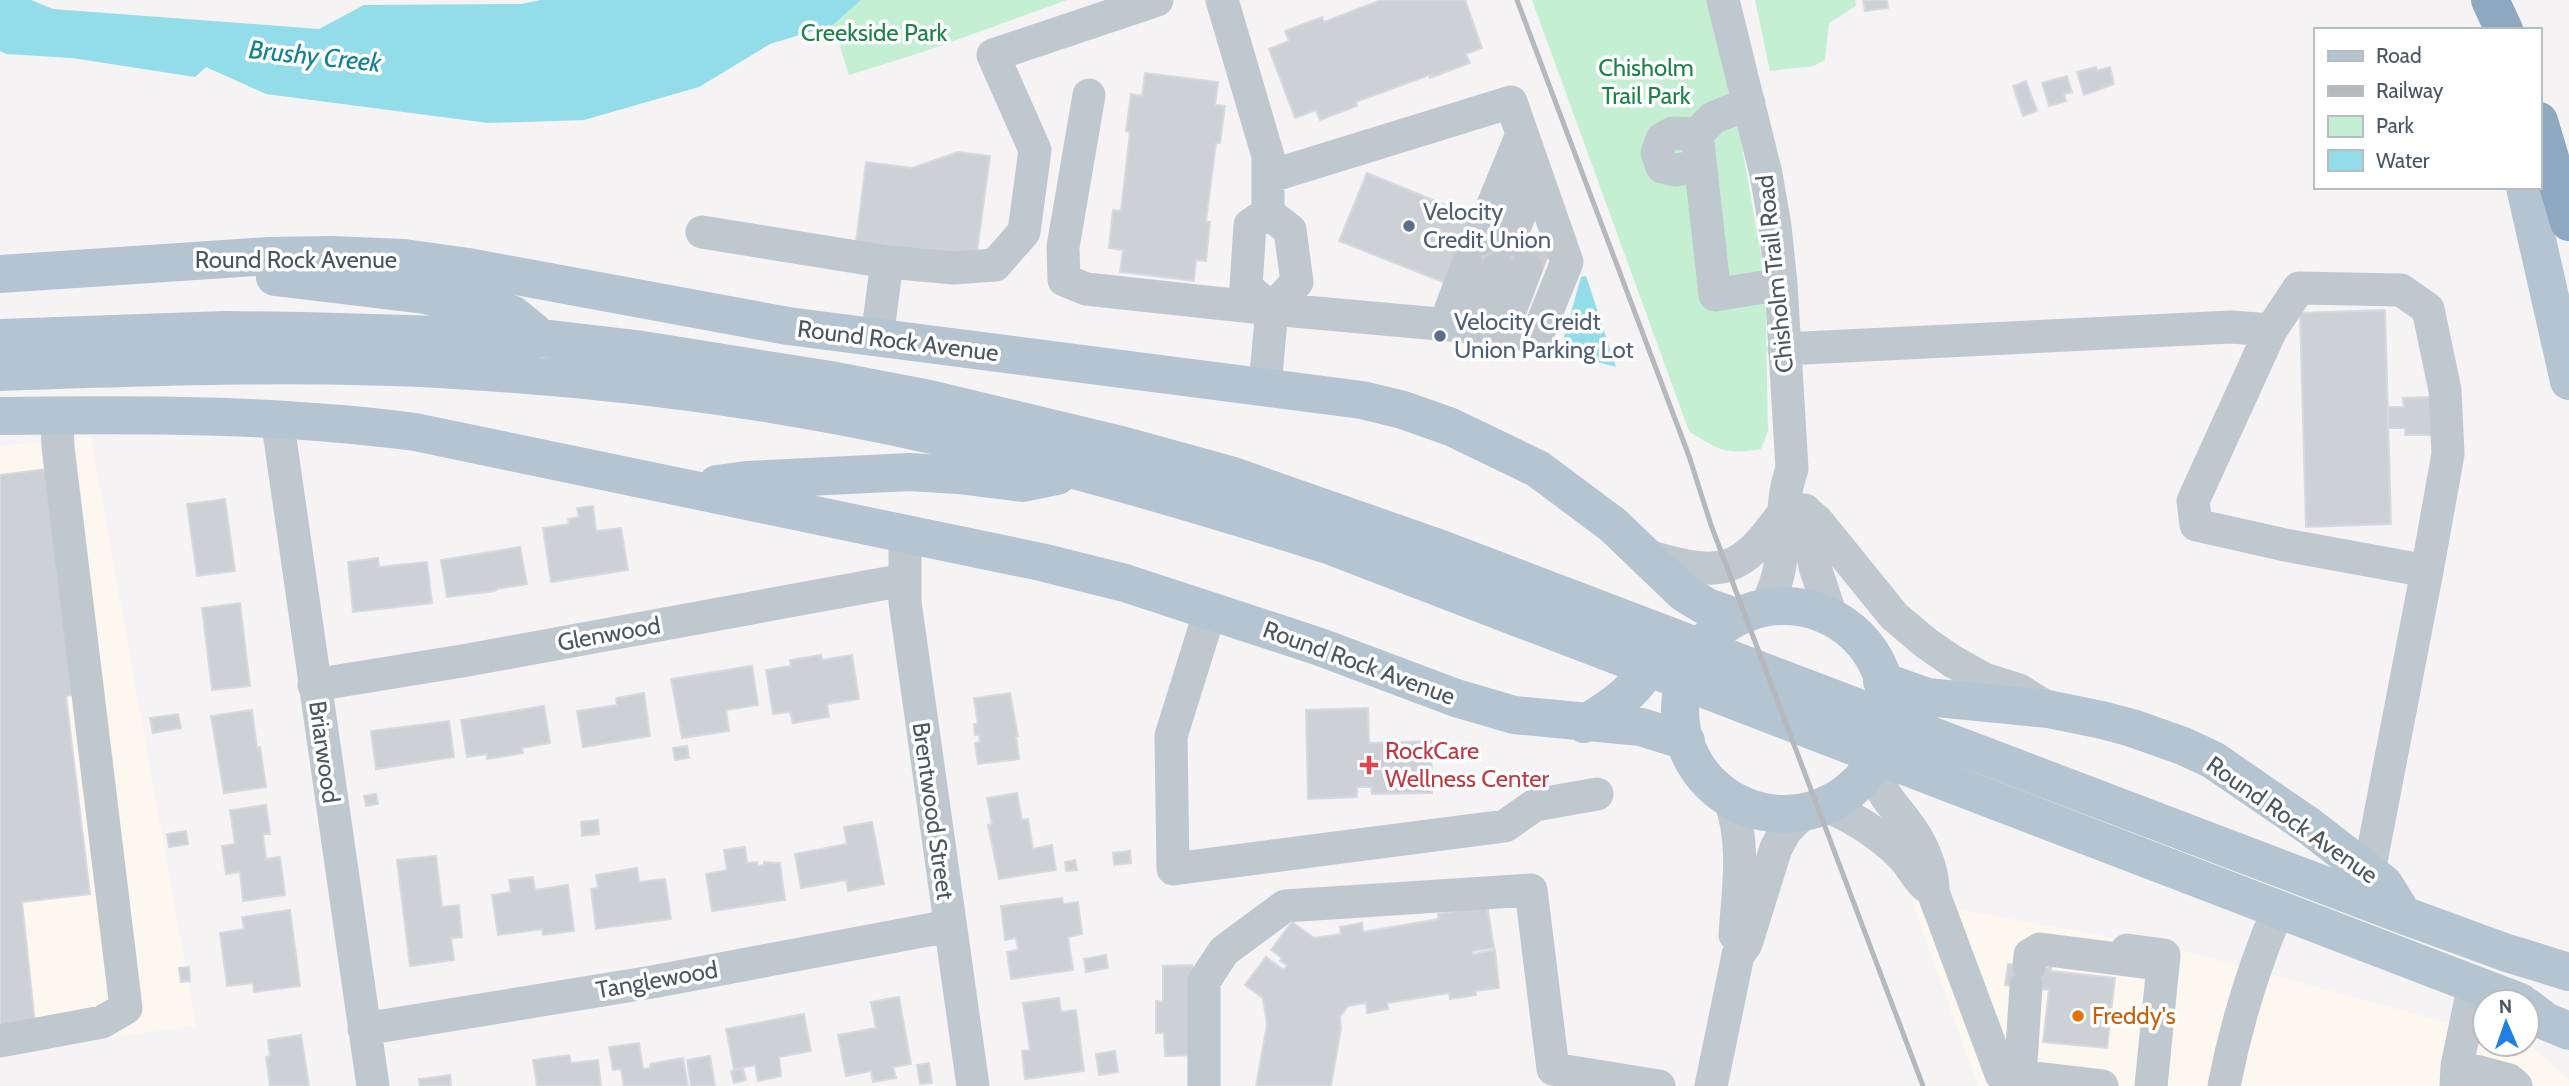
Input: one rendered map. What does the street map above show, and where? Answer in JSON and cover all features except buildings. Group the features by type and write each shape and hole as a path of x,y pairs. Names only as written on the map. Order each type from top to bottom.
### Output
{"highway":[{"path":"2490,0 2503,28"},
{"path":"2541,128 2569,222"}],"main road":[{"path":"2483,0 2490,28"},
{"path":"2525,189 2569,381"},
{"name":"Round Rock Avenue","path":"0,274 162,262 331,255 404,258 468,267 788,326 1362,400 1403,410 1451,427 1538,469 1573,493 1645,555 1684,593 1707,607 1751,611"},
{"path":"162,262 218,274 281,277 425,295 512,314 542,338"},
{"path":"0,338 226,330 542,338 636,349 929,399 1230,475 1344,514 1502,592 2118,850 2482,988"},
{"path":"0,372 190,366 369,366 456,370 712,396 931,435 1202,505 1331,546 1502,592 2132,812 2507,953 2565,968"},
{"name":"Round Rock Avenue","path":"0,416 277,418 343,422 415,432 1065,568 1125,583 1320,647 1456,698 1514,715 1641,727 1686,741"},
{"path":"687,489 747,480 910,472 1023,483 1081,472"},
{"path":"1584,723 1615,705 1636,685 1652,658 1657,625 1656,599 1645,555"},
{"path":"1781,604 1801,605 1831,616 1849,628 1863,643 1874,660 1882,681 1886,707 1884,734 1878,754 1868,772 1854,788 1815,811 1781,816 1761,813 1730,800 1706,778 1686,741 1682,707 1688,673 1705,643 1719,628 1751,611 1781,604"},
{"name":"Round Rock Avenue","path":"1882,681 1927,697 2048,709 2132,728 2213,760 2266,795 2384,884 2403,915"},
{"path":"2541,1009 2569,1017"},
{"path":"2541,1017 2569,1031"}],"street":[{"path":"702,232 887,262 954,268 995,265 1024,232 1035,150 993,55 1157,0"},
{"path":"1222,0 1268,156 1268,213"},
{"name":"Chisholm Trail Road","path":"1723,0 1766,174 1782,284 1792,469 1801,486 1778,583 1751,611"},
{"path":"1089,95 1063,247 1064,280 1086,289 1537,336 1567,262 1514,227"},
{"path":"1268,177 1511,102 1514,227 1474,328"},
{"path":"1749,103 1713,118 1699,150 1715,295 1782,284"},
{"path":"1265,386 1272,309 1297,282 1290,230 1268,213"},
{"path":"1268,213 1250,225 1246,287 1272,309"},
{"path":"1474,328 1514,227"},
{"path":"877,338 887,262"},
{"path":"2370,873 2427,571 2448,454 2445,390 2428,309 2401,290 2299,288 2271,330 2193,500 2196,525 2285,545 2427,571"},
{"path":"1784,349 2231,327 2271,330"},
{"path":"0,1041 102,1022 125,1008 60,461 57,415"},
{"name":"Briarwood","path":"277,418 373,1086"},
{"path":"1645,555 1682,566 1708,569 1727,566 1748,557 1796,510 1818,521 1894,617 1926,643 1984,679 2018,690 2048,709"},
{"name":"Chisholm Trail Road","path":"1796,510 1831,616"},
{"name":"Brentwood Street","path":"905,534 904,580 949,926 973,1086"},
{"name":"Glenwood","path":"314,685 468,660 904,580"},
{"path":"1210,611 1171,736 1173,869 1505,826 1535,805 1597,794"},
{"path":"1878,754 1878,771 1883,791 1909,825 1921,847 1934,879 1933,891 2009,1079"},
{"path":"1730,800 1738,821 1741,842 1735,942 1738,955"},
{"path":"1711,1086 1738,955 1746,944 1776,848 1786,830 1815,811 1857,820 1881,836 1904,858 1923,885 1933,891"},
{"path":"1204,1086 1204,981 1224,951 1285,906 1531,890 1553,1069 1659,1086"},
{"path":"2224,1086 2239,1013 2278,910"},
{"name":"Tanglewood","path":"364,1029 652,982 949,926"},
{"path":"2009,1079 2030,955 2040,949 2162,965"},
{"path":"2127,950 2164,955 2151,1086"},
{"path":"2474,985 2469,1078 2509,1080 2516,1086"},
{"path":"2009,1079 2102,1086"}],"shaded area":[{"path":"91,437 196,1026 0,1052 0,446"},
{"path":"1912,901 2180,950 2471,1029 2471,1058 2541,1058 2541,1054 2569,1080 2569,1086 1978,1086"}],"green space":[{"name":"Creekside Park","path":"861,0 1067,0 923,52 849,75 833,25"},
{"name":"Chisholm Trail Park","path":"1532,0 1708,0 1737,119 1765,277 1768,431 1761,449 1723,449 1707,443 1689,431"},
{"path":"1755,0 1855,0 1856,6 1829,23 1825,60 1814,66 1770,71"}],"water":[{"name":"Brushy Creek","path":"0,0 31,0 53,9 319,29 364,5 521,4 541,0 861,0 833,25 770,44 699,87 584,120 488,123 266,94 206,67 195,77 72,58 6,54 0,51"},
{"path":"1586,276 1616,367 1560,352 1581,277"}],"tunnel":[{"path":"1526,269 1537,240"}],"railway":[{"path":"1517,0 1689,456 1711,525 1923,1086"}],"place":[{"name":"Velocity Credit Union","path":"1409,226"},
{"name":"Velocity Creidt Union Parking Lot","path":"1440,336"},
{"name":"RockCare Wellness Center","path":"1369,765"},
{"name":"Freddy's","path":"2078,1016"}]}
